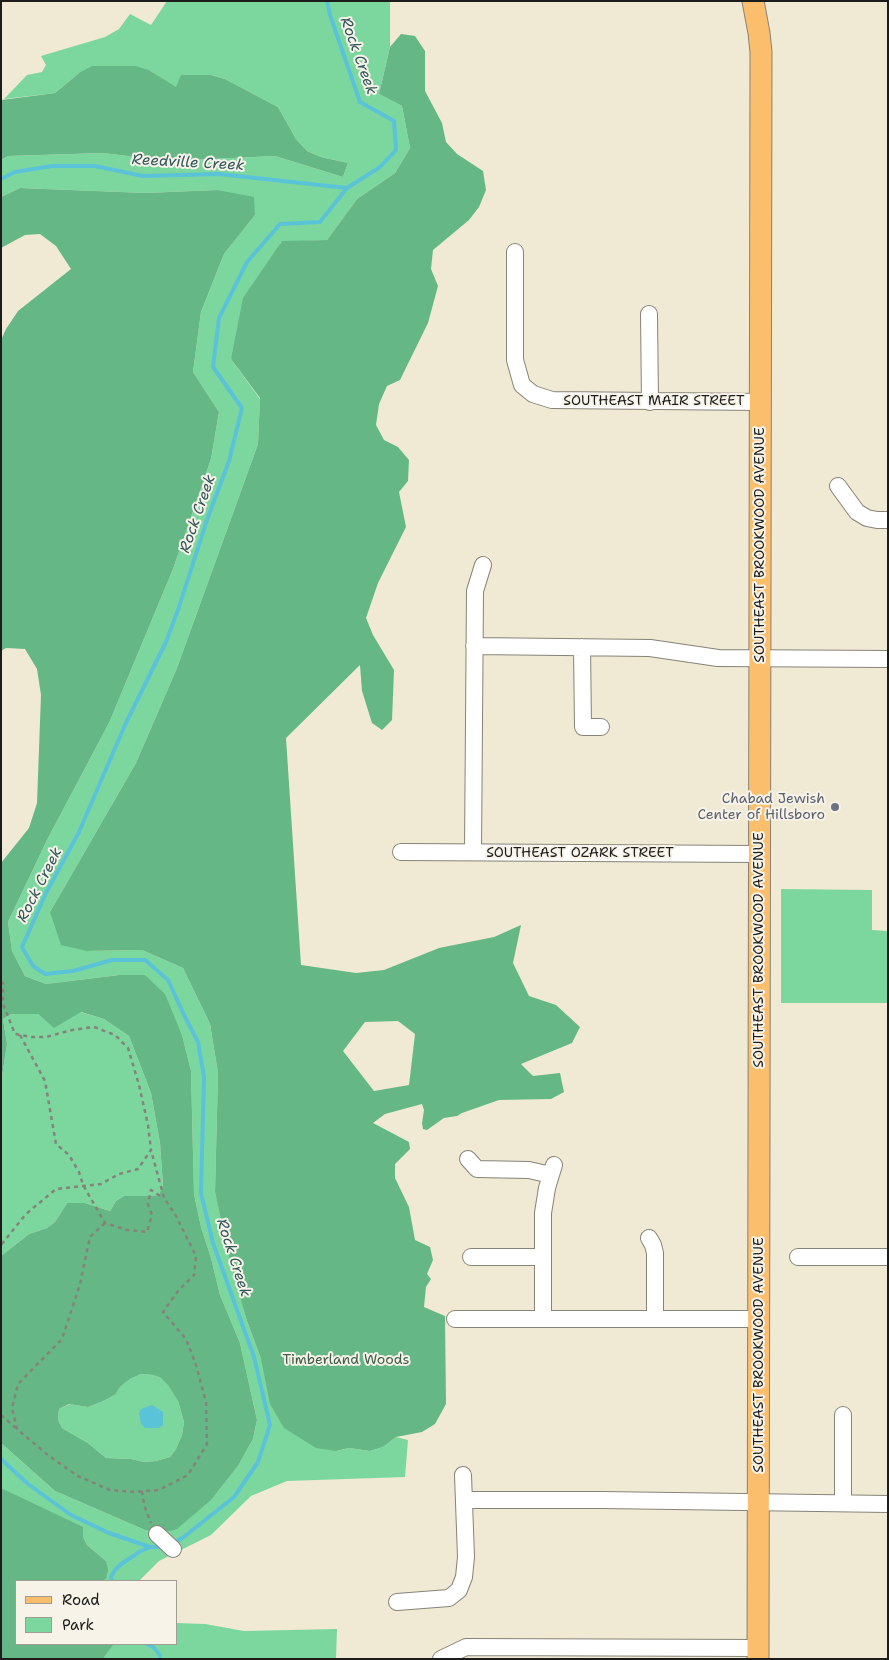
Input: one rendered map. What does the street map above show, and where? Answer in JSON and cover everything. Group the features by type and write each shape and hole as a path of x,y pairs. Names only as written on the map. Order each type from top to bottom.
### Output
{"main road":[{"name":"SOUTHEAST BROOKWOOD AVENUE","path":"753,1 761,52 758,1653"}],"street":[{"name":"SOUTHEAST MAIR STREET","path":"515,252 515,360 522,384 534,394 552,400 761,402"},
{"path":"649,314 650,402"},
{"path":"838,486 857,512 867,518 888,520"},
{"path":"473,852 475,591 483,565"},
{"path":"474,646 650,648 718,658 888,659"},
{"path":"582,647 582,727 601,727"},
{"name":"SOUTHEAST OZARK STREET","path":"400,852 760,854"},
{"path":"468,1159 477,1169 552,1170 543,1213 543,1319"},
{"path":"649,1238 655,1253 655,1319"},
{"path":"471,1257 542,1257"},
{"path":"798,1257 888,1257"},
{"path":"455,1318 759,1318"},
{"path":"843,1415 843,1503"},
{"path":"397,1602 449,1598 459,1590 464,1576 466,1557 463,1475"},
{"path":"464,1500 888,1504"},
{"path":"158,1534 173,1550"},
{"path":"441,1659 466,1646 758,1653"}],"path":[{"path":"1,982 3,983 3,1004 15,1034 46,1037 72,1030 94,1027 114,1035 128,1048 139,1085 164,1198 175,1214 196,1256 194,1275 178,1291 163,1312 186,1340 196,1365 206,1402 207,1444 188,1475 159,1490 134,1492 110,1490 78,1476 49,1456 1,1415"},
{"path":"20,1034 45,1081 56,1144 69,1155 79,1172 83,1185 106,1223 127,1230 147,1232 152,1215 148,1204 151,1190 164,1198"},
{"path":"1,1245 26,1214 56,1188 101,1184 119,1174 138,1169 152,1150"},
{"path":"18,1429 12,1408 18,1384 62,1340 80,1284 90,1237 106,1223"},
{"path":"142,1491 144,1505 158,1534"}],"green space":[{"path":"167,1 390,1 390,47 379,94 402,106 410,148 395,173 357,199 327,240 281,242 231,359 260,399 258,444 177,668 136,763 50,912 87,951 142,950 183,968 210,1024 218,1073 215,1192 246,1318 261,1359 336,1451 349,1448 370,1451 383,1447 396,1437 408,1440 405,1477 287,1481 251,1496 211,1535 159,1561 140,1580 104,1580 106,1579 106,1561 87,1545 83,1537 1,1488 1,1443 55,1491 145,1530 212,1499 238,1466 253,1439 257,1420 240,1343 220,1295 194,1194 191,1071 182,1035 174,1017 145,975 119,975 46,984 25,976 12,951 8,922 47,840 109,723 173,569 211,459 219,412 193,372 201,312 224,254 255,215 217,190 145,193 20,188 1,197 1,160 8,156 103,153 169,161 275,156 343,177 348,163 321,157 307,151 296,139 278,107 225,79 211,75 176,88 149,70 79,73 55,93 4,99 27,75 42,72 46,65 41,56 105,37 119,29 130,14 151,25"},
{"name":"Timberland Woods","path":"401,34 415,36 425,51 425,91 442,123 446,142 457,154 483,171 486,190 479,207 469,220 433,250 431,269 438,286 428,323 400,380 387,386 379,404 376,425 384,440 398,447 409,460 408,481 399,492 406,527 378,583 366,618 373,635 394,670 392,720 382,730 372,723 362,691 360,665 286,738 301,965 356,973 384,970 439,948 494,937 521,925 513,963 529,996 556,1005 580,1027 572,1043 521,1064 533,1076 560,1073 564,1092 551,1099 499,1100 457,1116 444,1118 427,1130 423,1129 424,1110 422,1104 385,1114 373,1123 409,1142 410,1149 395,1164 395,1178 409,1207 415,1240 430,1247 433,1260 427,1274 431,1279 426,1287 424,1307 445,1316 446,1404 435,1424 422,1432 396,1437 383,1447 370,1451 349,1448 336,1451 316,1448 284,1428 270,1404 261,1359 246,1318 229,1256 215,1192 218,1073 210,1024 183,968 142,950 87,951 61,945 50,912 136,763 177,668 258,444 260,398 231,359 243,298 282,241 327,240 357,199 395,173 410,148 402,106 379,94 390,47","holes":["398,1021 415,1034 409,1085 374,1091 343,1051 365,1022"]},
{"path":"92,66 135,66 149,70 176,87 181,75 211,75 225,79 278,107 296,139 307,151 321,157 348,163 343,177 275,156 169,161 103,153 8,156 1,160 1,100 55,93 79,73"},
{"path":"20,188 145,193 217,190 254,197 255,215 224,254 201,312 193,372 219,412 211,459 173,569 109,723 47,840 8,922 12,951 25,976 46,984 119,975 145,975 165,994 182,1035 191,1071 194,1194 220,1295 240,1343 257,1420 253,1439 238,1466 212,1499 177,1529 171,1531 145,1530 55,1491 1,1443 1,1256 29,1234 47,1228 55,1222 67,1203 85,1203 110,1211 116,1201 124,1196 158,1196 163,1186 160,1143 151,1093 129,1036 104,1019 81,1012 54,1028 38,1014 11,1014 3,1019 7,1044 1,1083 1,863 29,828 37,803 41,695 37,669 25,649 6,648 1,651 1,340 18,311 71,269 56,246 40,234 25,235 1,248 1,197","holes":["141,1374 161,1378 168,1385 178,1401 184,1422 182,1435 170,1457 144,1462 131,1459 106,1458 88,1443 62,1428 58,1420 59,1409 69,1404 88,1407 115,1395 120,1387 130,1379"]},
{"path":"781,889 872,890 872,930 888,931 888,1003 781,1003"},
{"path":"80,1012 104,1019 129,1036 151,1093 160,1143 163,1187 157,1197 124,1196 116,1201 110,1211 85,1203 67,1203 55,1222 47,1228 29,1234 1,1256 1,1083 7,1044 3,1019 11,1014 38,1014 54,1027"},
{"path":"141,1374 161,1378 169,1385 178,1401 184,1422 182,1435 170,1457 144,1462 131,1459 106,1458 88,1443 62,1428 58,1420 59,1409 70,1404 88,1407 101,1402 115,1395 120,1387 130,1379"},
{"path":"1,1488 83,1527 83,1537 87,1545 106,1561 108,1570 104,1580 15,1580 15,1645 113,1645 103,1659 1,1659"},
{"path":"178,1623 205,1624 244,1631 337,1629 336,1659 103,1659 113,1645 178,1645"}],"water":[{"path":"152,1405 163,1412 163,1425 159,1428 145,1428 141,1424 139,1413 141,1409"}],"waterway":[{"name":"Rock Creek","path":"174,1543 234,1497 258,1462 270,1425 254,1357 213,1243 201,1193 204,1077 198,1042 168,980 145,960 112,960 73,971 45,974 33,966 22,947 46,893 79,832 125,725 166,642 229,461 242,408 213,367 219,318 247,262 280,224 320,222 347,188 380,167 396,150 394,121 360,102 327,1"},
{"name":"Reedville Creek","path":"1,179 15,172 52,166 95,166 143,176 219,174 347,188"},
{"name":"Rock Creek","path":"1,1459 28,1484 71,1515 109,1533 150,1547 163,1547"},
{"path":"112,1580 111,1577 120,1565 150,1547"},
{"path":"149,1645 160,1655 160,1659"}],"place":[{"name":"Chabad Jewish Center of Hillsboro","path":"835,807"}]}
